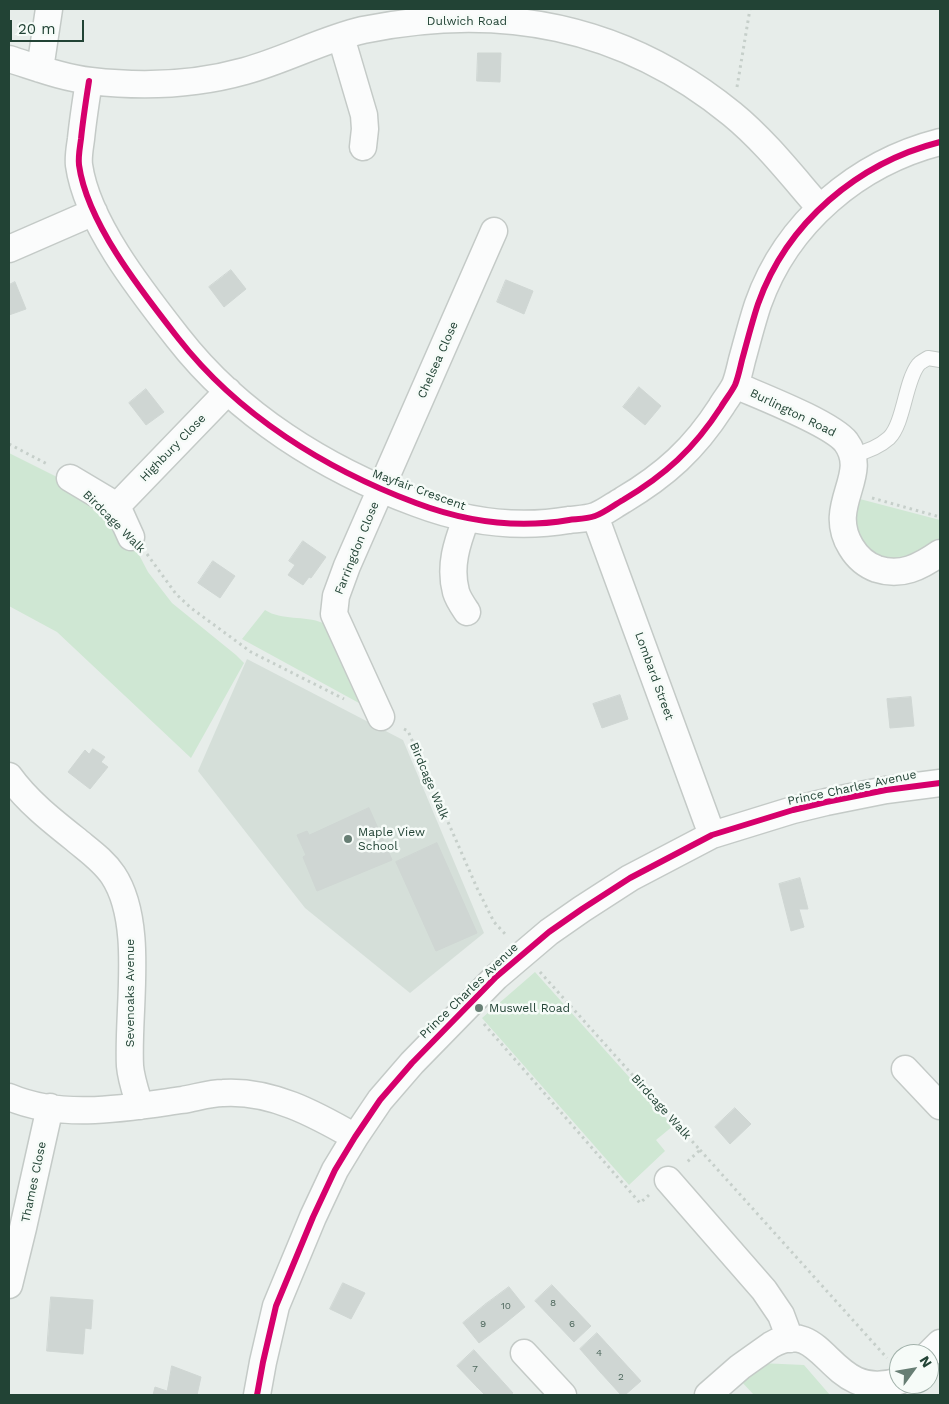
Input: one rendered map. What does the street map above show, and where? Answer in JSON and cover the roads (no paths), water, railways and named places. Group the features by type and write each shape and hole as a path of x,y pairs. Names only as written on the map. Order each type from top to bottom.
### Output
{"street":[{"path":"40,69 49,9"},
{"name":"Dulwich Road","path":"89,81 179,84 219,78 268,64 362,30 425,20 498,14 589,35 635,53 688,82 732,114 770,152 820,208"},
{"path":"341,37 364,115 363,147"},
{"path":"9,59 89,81"},
{"name":"Mayfair Crescent","path":"89,81 78,161 84,186 94,212 114,248 161,317 205,370 272,428 326,462 381,490 423,506 466,519 520,524 555,522 595,516 635,493 685,456 712,421 735,385 758,304 772,269 794,238 834,195 865,173 905,153 940,142"},
{"path":"9,248 94,212"},
{"name":"Chelsea Close","path":"381,490 494,231"},
{"name":"Burlington Road","path":"735,385 811,419 833,431 847,443 853,455"},
{"name":"Highbury Close","path":"117,506 228,391"},
{"path":"853,455 854,473 842,516 844,534 853,550 865,563 883,571 900,572 921,565 940,553"},
{"path":"70,478 117,506 132,537"},
{"name":"Farringdon Close","path":"381,490 347,566 336,596 334,614 381,717"},
{"name":"Lombard Street","path":"595,516 712,835"},
{"path":"466,519 456,544 452,570 456,593 467,612"},
{"name":"Sevenoaks Avenue","path":"9,776 24,796 102,861 119,885 130,929 132,954 130,1068 140,1106"},
{"name":"Prince Charles Avenue","path":"257,1395 276,1306 335,1170 380,1100 467,1005 522,953 548,932 630,878 712,835 826,802 886,790 940,783"},
{"path":"905,1069 940,1106"},
{"path":"9,1096 50,1107 92,1110 140,1106 223,1093 250,1095 274,1098 320,1117 355,1137"},
{"name":"Thames Close","path":"9,1285 50,1107"},
{"path":"668,1180 764,1290 781,1315 790,1339"},
{"path":"708,1395 740,1367 771,1344 790,1339 802,1341 808,1345 838,1376 854,1388 864,1392 880,1389 889,1379"},
{"path":"524,1353 563,1395"}],"lane":[{"path":"853,455 865,452 889,438 896,426 918,364 928,358 940,360"}],"place":[{"name":"Maple View School","path":"348,839"},
{"name":"Muswell Road","path":"479,1008"}]}
